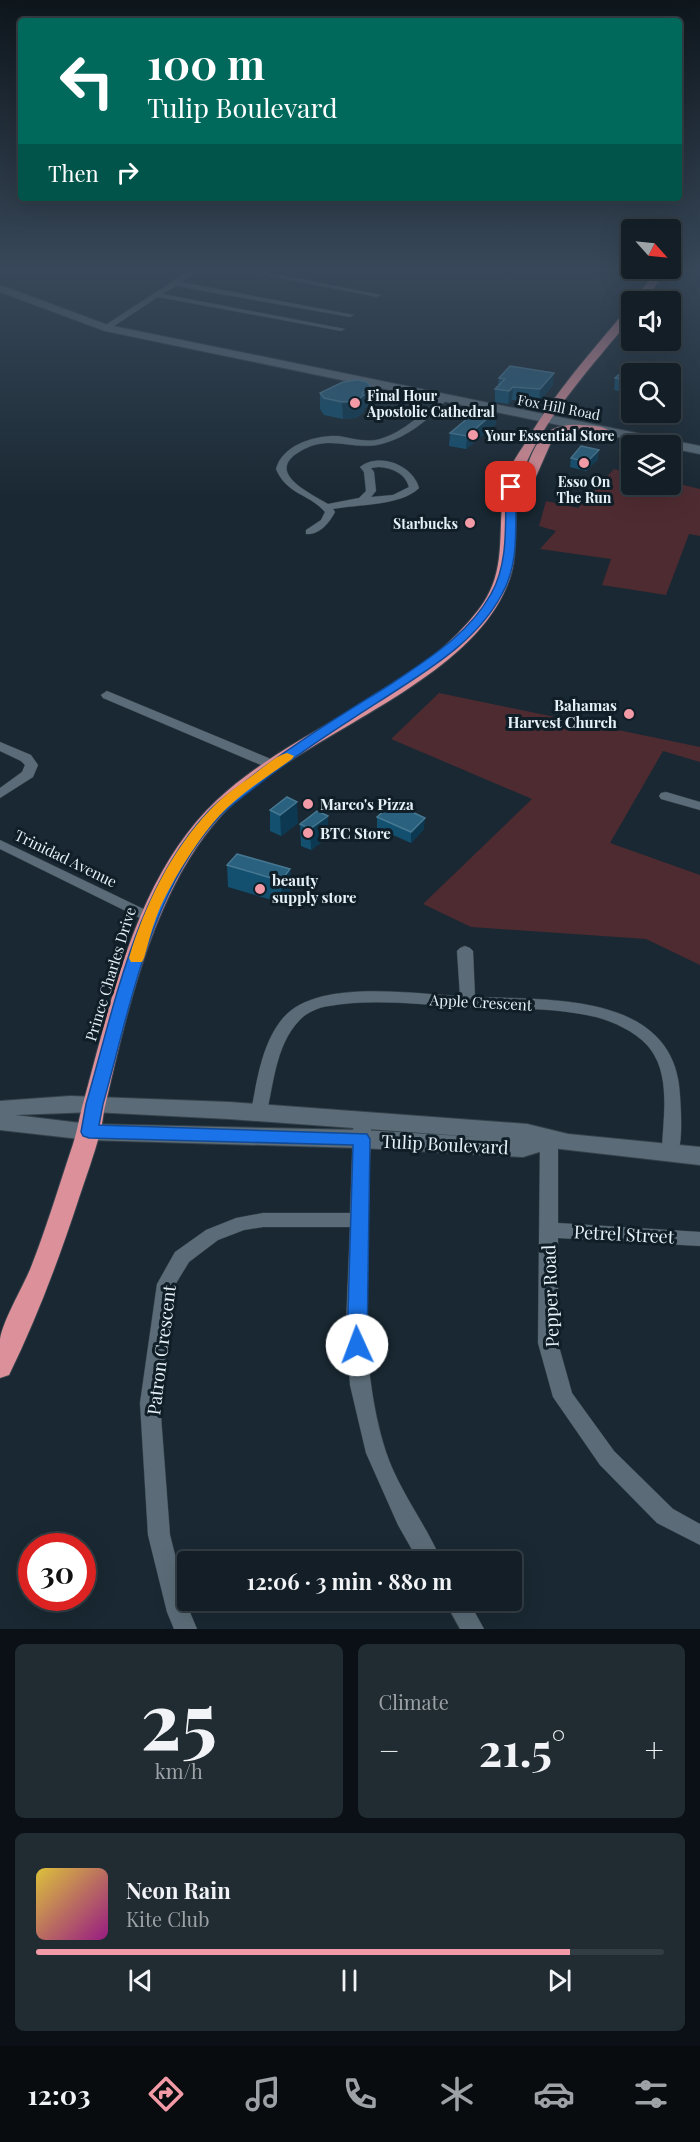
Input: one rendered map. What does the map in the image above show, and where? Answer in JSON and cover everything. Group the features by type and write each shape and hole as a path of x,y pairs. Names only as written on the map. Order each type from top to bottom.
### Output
{"highway":[{"name":"Prince Charles Drive","path":"0,1367 44,1266 89,1132 94,1104 149,917 180,860 215,812 273,765 442,656 488,608 503,581 508,560 511,487 516,470 551,418 571,381 601,348"},
{"name":"Prince Charles Drive","path":"510,521 549,435 551,418 566,406 582,382 587,366"},
{"path":"566,406 566,411 577,422"},
{"path":"549,435 556,431 569,429 603,431"}],"main road":[{"name":"Fox Hill Road","path":"202,348 474,404 577,422 631,435"},
{"name":"Fox Hill Road","path":"551,418 627,435"},
{"name":"Fox Hill Road","path":"681,446 700,450"},
{"name":"Tulip Boulevard","path":"0,1109 38,1104 94,1104 259,1112 362,1129 523,1148 549,1140 670,1150 700,1156"},
{"name":"Tulip Boulevard","path":"0,1122 89,1132 362,1129"}],"street":[{"path":"362,501 371,491 369,472 365,467 369,465 402,470 414,482 414,488 406,494 380,501 362,501 327,507 284,479 280,471 281,463 304,444 321,440 349,439 369,443 382,441 413,427 444,398"},
{"path":"310,532 329,518 327,507"},
{"path":"107,695 273,765"},
{"path":"0,746 26,758 32,765 28,774 0,794"},
{"path":"666,796 700,806"},
{"name":"Trinidad Avenue","path":"0,844 149,917"},
{"path":"465,951 468,1002"},
{"name":"Apple Crescent","path":"259,1112 268,1072 281,1032 294,1016 312,1004 347,998 374,997 586,1009 623,1020 639,1029 657,1048 668,1065 670,1150"},
{"path":"362,1129 356,1325 360,1385 376,1453 406,1518 425,1551"},
{"name":"Pepper Road","path":"549,1140 548,1343 563,1396 607,1458 665,1516 700,1535"},
{"name":"Patron Crescent","path":"186,1629 178,1612 159,1535 150,1403 166,1284 182,1257 212,1235 242,1223 263,1220 359,1220"},
{"name":"Petrel Street","path":"548,1230 700,1239"},
{"path":"462,1611 473,1629"}],"shaded area":[{"path":"614,469 621,471 621,495 681,495 681,484 700,489 700,536 689,534 666,595 602,585 611,559 540,549 556,531 539,526 546,501 578,508"},
{"path":"439,693 700,747 700,762 663,751 610,843 700,875 700,965 646,939 471,927 423,904 532,799 391,739"}],"building":[{"path":"510,366 554,373 540,389 513,387 509,391 495,389 505,379 499,378"},
{"path":"358,380 367,382 371,387 356,401 342,402 324,398 320,393 343,382"},
{"path":"480,408 496,411 467,436 450,433"},
{"path":"581,446 599,450 587,462 571,458"},
{"path":"287,797 297,802 280,815 270,810"},
{"path":"393,803 425,818 411,832 377,817"},
{"path":"317,811 328,816 310,829 300,824"},
{"path":"237,854 290,869 281,881 227,865"}],"slow traffic":[{"path":"137,958 149,917 180,860 198,833 215,812 234,795 287,756"}],"place":[{"name":"Final Hour Apostolic Cathedral","path":"355,403"},
{"name":"Your Essential Store","path":"473,435"},
{"name":"Esso On The Run","path":"584,463"},
{"name":"Starbucks","path":"470,523"},
{"name":"Bahamas Harvest Church","path":"629,714"},
{"name":"Marco's Pizza","path":"308,804"},
{"name":"BTC Store","path":"308,833"},
{"name":"beauty supply store","path":"260,889"}],"route":[{"path":"357,1345 361,1139 89,1132 94,1104 149,917 180,860 198,833 215,812 273,765 442,656 477,622 498,593 503,581 508,560 511,487"}]}
